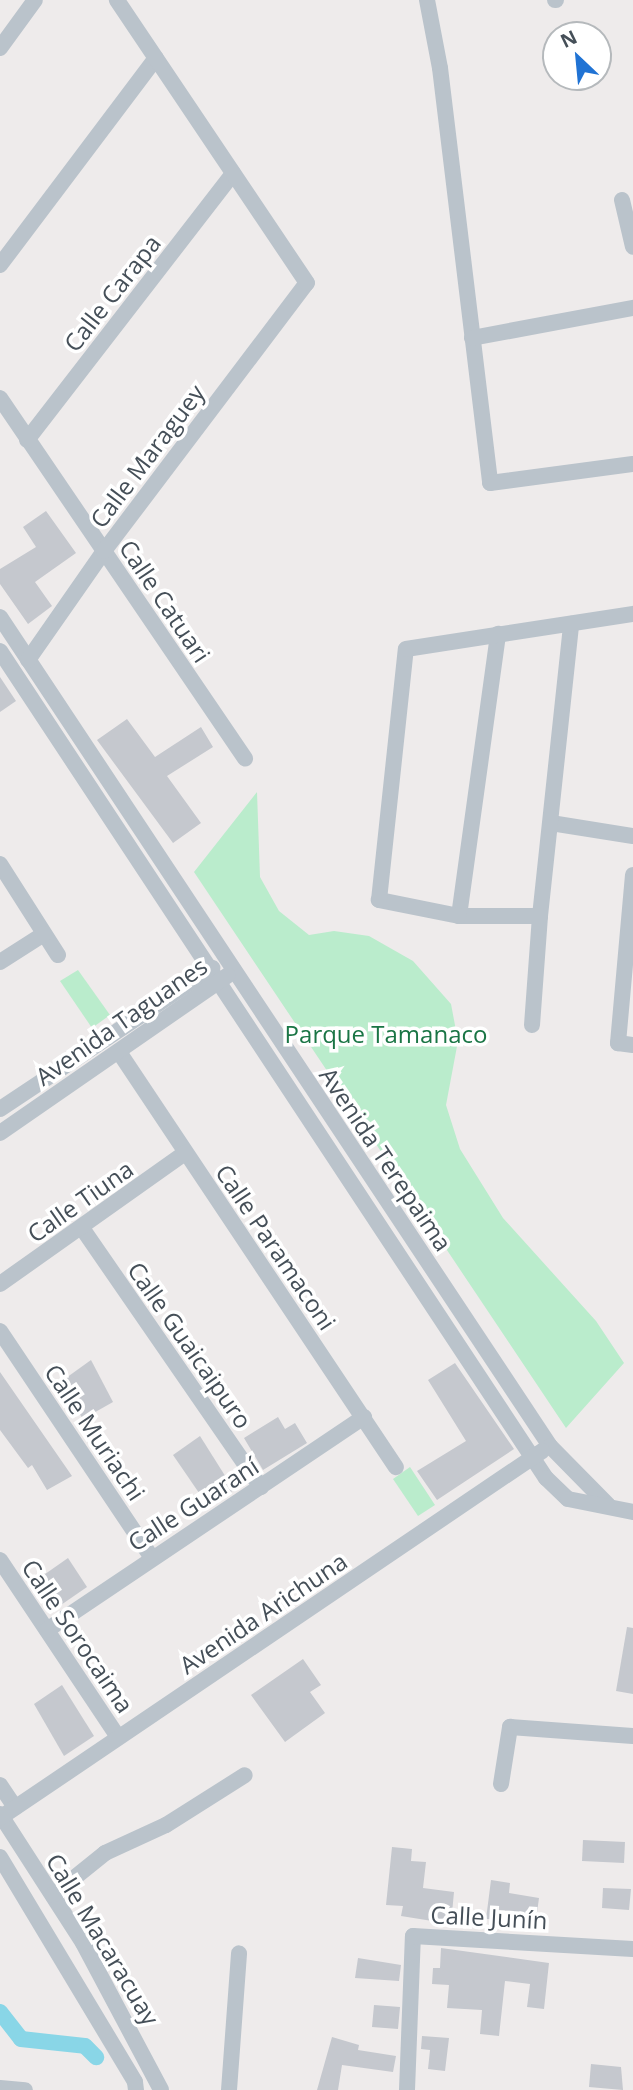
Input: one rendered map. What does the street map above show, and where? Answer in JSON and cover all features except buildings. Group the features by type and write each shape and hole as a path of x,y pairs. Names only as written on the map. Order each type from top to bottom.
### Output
{"street":[{"path":"0,48 35,0"},
{"path":"117,0 233,173"},
{"path":"427,0 440,68 490,483 633,464"},
{"path":"0,265 156,58"},
{"name":"Calle Maraguey","path":"28,660 104,551 307,283 233,173"},
{"name":"Calle Carapa","path":"27,440 233,173"},
{"path":"622,200 633,247"},
{"path":"472,338 633,309"},
{"name":"Calle Catuari","path":"0,398 245,759"},
{"path":"540,916 459,916 379,900 406,649 633,614"},
{"name":"Avenida Terepaima","path":"0,617 550,1446 608,1505"},
{"path":"532,1025 540,916 571,624"},
{"path":"459,916 498,634"},
{"name":"Avenida Terepaima","path":"0,652 535,1455 545,1478 568,1499 633,1512"},
{"path":"551,823 633,836"},
{"path":"0,864 58,955"},
{"path":"633,875 618,1043 633,1045"},
{"path":"0,962 44,934"},
{"name":"Avenida Taguanes","path":"0,1109 216,974 234,970"},
{"name":"Avenida Taguanes","path":"0,1133 119,1052 216,974"},
{"name":"Calle Paramaconi","path":"119,1052 396,1467"},
{"name":"Calle Tiuna","path":"0,1284 186,1153"},
{"name":"Calle Guaicaipuro","path":"82,1228 261,1487"},
{"name":"Calle Muriachi","path":"0,1331 152,1558"},
{"name":"Calle Guaraní","path":"47,1630 364,1417"},
{"name":"Avenida Arichuna","path":"4,1814 550,1446"},
{"name":"Calle Sorocaima","path":"0,1560 118,1737"},
{"path":"501,1784 510,1727 633,1736"},
{"path":"53,1895 105,1853 166,1825 245,1776"},
{"name":"Calle Macaracuay","path":"0,1785 4,1814 53,1895 161,2090"},
{"name":"Calle Macaracuay","path":"0,1857 135,2082 136,2090"},
{"name":"Calle Junín","path":"407,2090 413,1936 633,1949"},
{"path":"229,2090 239,1953"},
{"path":"0,2088 25,2090"}],"green space":[{"name":"Parque Tamanaco","path":"257,792 260,877 279,911 309,935 334,931 369,936 413,961 451,1004 458,1041 446,1105 460,1149 503,1218 596,1321 624,1363 566,1428 194,872"},
{"path":"78,970 110,1015 92,1028 60,981"},
{"path":"410,1467 435,1505 418,1516 393,1479"}],"waterway":[{"path":"0,2012 21,2039 85,2046 96,2057"}]}
